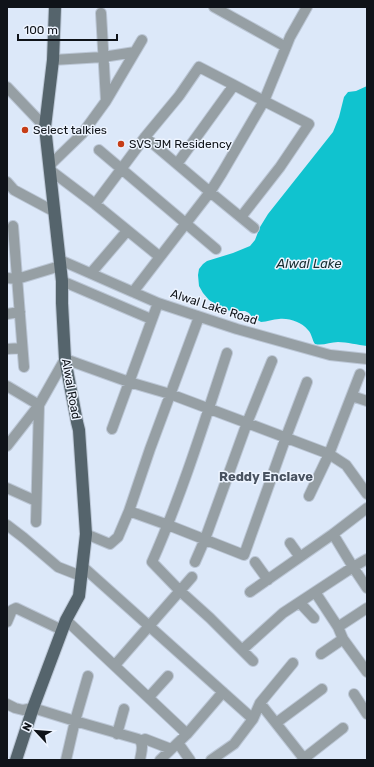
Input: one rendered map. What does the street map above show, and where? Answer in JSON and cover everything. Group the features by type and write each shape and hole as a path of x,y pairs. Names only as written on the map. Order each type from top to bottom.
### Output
{"main road":[{"name":"Alwal Road","path":"16,760 33,708 64,625 79,596 86,534 79,430 65,359 62,281 45,127 53,60 55,7"}],"street":[{"path":"214,7 286,47"},
{"path":"133,292 210,192 222,173 264,101 290,37 307,7"},
{"path":"101,13 106,101"},
{"path":"142,40 106,101 82,134 50,167 160,257"},
{"path":"53,60 103,57 135,52"},
{"path":"95,204 145,137 179,96 199,67 309,124 280,167 240,217"},
{"path":"177,164 234,84"},
{"path":"7,87 45,127"},
{"path":"145,137 254,228"},
{"path":"99,150 216,249"},
{"path":"7,182 14,190 55,212"},
{"path":"13,226 11,247 12,278 20,312 24,367"},
{"path":"91,273 127,231"},
{"path":"12,278 60,263"},
{"name":"Alwal Lake Road","path":"60,263 91,273 158,303 237,329 330,355 367,359"},
{"path":"62,281 151,319"},
{"path":"112,428 158,303"},
{"path":"7,314 20,312"},
{"path":"86,534 110,544 118,537 129,511 150,449 199,317"},
{"path":"7,349 22,348"},
{"path":"227,353 168,525 152,562 253,661"},
{"path":"8,442 39,405 65,359 209,408 329,454 346,465 367,494"},
{"path":"195,562 272,361"},
{"path":"309,496 329,454 360,374"},
{"path":"129,511 244,555 286,438 308,382"},
{"path":"7,386 39,405"},
{"path":"352,396 367,402"},
{"path":"36,522 39,405"},
{"path":"7,488 36,501"},
{"path":"250,592 333,534 367,508"},
{"path":"7,525 58,567 82,571 149,626 253,719"},
{"path":"333,534 367,588"},
{"path":"290,543 300,557"},
{"path":"242,650 283,613 367,559"},
{"path":"255,562 268,580"},
{"path":"115,665 192,577"},
{"path":"315,592 338,627 343,639 363,658 367,672"},
{"path":"300,603 314,618"},
{"path":"7,622 12,610 16,608 64,625 115,665 187,734"},
{"path":"338,627 367,608"},
{"path":"322,654 343,639"},
{"path":"211,760 234,744 253,719 260,703 293,663"},
{"path":"66,760 88,676"},
{"path":"149,697 168,676"},
{"path":"276,723 322,689"},
{"path":"160,760 187,734 223,692"},
{"path":"354,694 367,714"},
{"path":"260,703 304,760 343,728"},
{"path":"7,704 23,710 33,708 117,734 175,746 190,760"},
{"path":"117,734 124,709"},
{"path":"140,760 142,748 141,740"}],"water":[{"name":"Alwal Lake","path":"367,86 367,346 341,342 321,345 315,344 308,330 295,321 277,319 261,322 245,311 226,310 209,300 199,286 199,269 207,261 250,246 255,240 260,227 268,214 333,132 339,117 344,97 348,92 356,91"}],"place":[{"name":"Select talkies","path":"25,130"},
{"name":"SVS JM Residency","path":"121,144"}],"district":[{"name":"Reddy Enclave","path":"266,476"}]}
